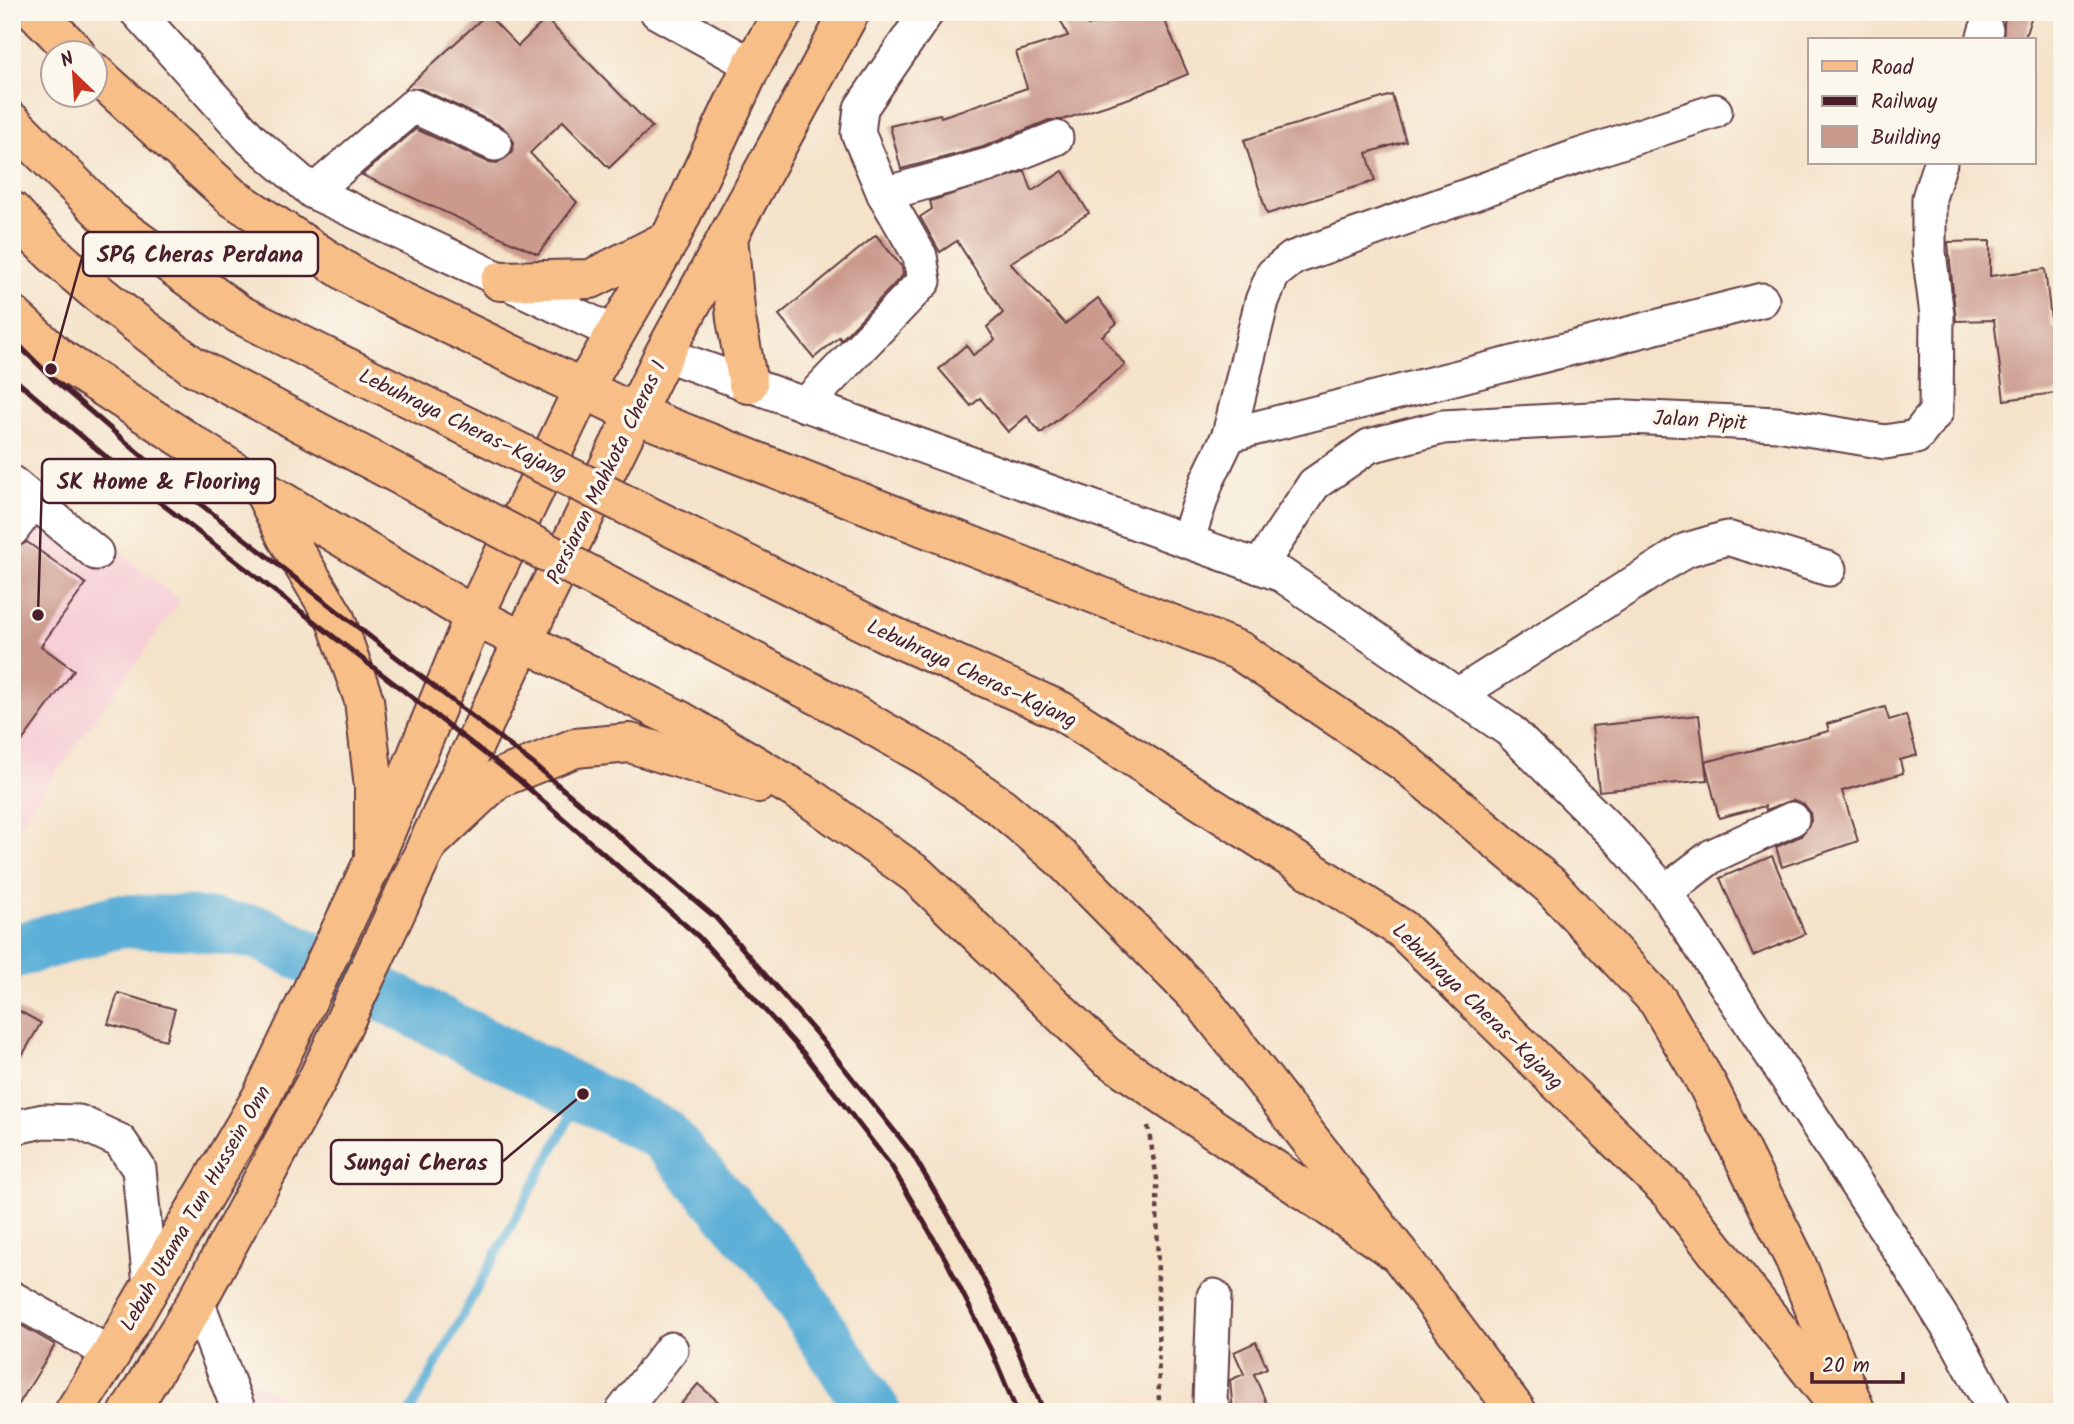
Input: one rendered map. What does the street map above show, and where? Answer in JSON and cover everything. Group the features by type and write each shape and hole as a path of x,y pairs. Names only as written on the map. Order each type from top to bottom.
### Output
{"main road":[{"path":"36,12 61,38"},
{"path":"374,860 474,616 583,389 670,239 752,65 784,12"},
{"name":"Persiaran Mahkota Cheras 1","path":"382,942 523,640 664,354 850,12"},
{"path":"108,85 232,197 365,284 636,414 1240,651 1404,762 1550,885 1658,1001 1708,1086 1795,1260 1856,1412"},
{"name":"Lebuhraya Cheras–Kajang","path":"12,122 111,221 239,314 887,633 1061,711 1402,929 1669,1191 1843,1412"},
{"path":"12,211 31,233 110,304 192,366 844,709 930,758 1001,807 1061,858 1204,1003 1399,1254 1517,1412"},
{"path":"728,236 736,319 748,384"},
{"path":"500,281 591,279 670,239"},
{"path":"12,315 59,358 263,490 474,616 681,721 810,798 916,875 1106,1056 1399,1254"},
{"path":"263,490 287,538 335,618 364,700 374,787 374,860"},
{"path":"427,845 497,779 575,748 631,743 810,798"},
{"name":"Lebuh Utama Tun Hussein Onn","path":"74,1412 111,1354 262,1096 374,860"},
{"name":"Lebuh Utama Tun Hussein Onn","path":"129,1412 197,1301 319,1076 382,942"}],"street":[{"path":"137,12 251,139 313,192 615,333"},
{"path":"657,12 752,65"},
{"path":"805,405 924,281 920,256 884,194 858,133 861,108 927,12"},
{"path":"313,192 413,106 495,144"},
{"path":"1188,541 1207,481 1229,435 1262,301 1273,274 1293,258 1575,157 1714,111"},
{"path":"884,194 989,165 1056,138"},
{"name":"Jalan Pipit","path":"1259,567 1314,484 1369,446 1443,427 1628,417 1776,424 1885,442 1916,437 1936,412 1937,315 1929,251 1929,198 1940,164"},
{"path":"1229,435 1762,300"},
{"path":"664,354 1282,575 1509,730 1620,841 1665,892 1911,1268 1959,1345 1994,1412"},
{"path":"12,530 23,493 96,553"},
{"path":"1460,694 1686,550 1727,538 1829,569"},
{"path":"1665,892 1712,856 1792,819"},
{"path":"12,1128 43,1121 79,1122 120,1141 139,1169 150,1286"},
{"path":"1214,1296 1209,1401 1214,1412"},
{"path":"12,1298 111,1354"},
{"path":"197,1301 237,1406 233,1412"},
{"path":"622,1412 671,1349"}],"path":[{"path":"1140,1079 1157,1179 1160,1412"}],"shaded area":[{"path":"48,492 180,601 12,834 12,541"},
{"path":"238,1372 307,1412 215,1412"}],"building":[{"path":"1082,12 1088,26 1127,12 1161,12 1188,74 1136,96 1062,120 1049,120 983,147 901,169 890,126 940,114 941,117 1027,88 1016,52 1068,36 1060,19"},
{"path":"2005,12 2033,12 2025,38 2003,38"},
{"path":"487,14 518,46 546,19 652,127 609,168 563,121 530,153 577,202 538,254 362,175 416,129 488,162 497,163 512,153 514,142 503,127 421,89 405,89"},
{"path":"1392,95 1406,141 1367,153 1375,181 1267,214 1244,140"},
{"path":"1025,171 1032,191 1063,171 1089,213 1010,263 1065,324 1098,298 1117,323 1102,336 1125,365 1041,433 1027,416 1008,432 980,398 971,406 939,369 966,345 973,355 995,340 987,327 1003,313 957,241 940,252 920,217 932,209 930,201"},
{"path":"876,235 902,267 903,275 841,340 839,337 814,358 779,315"},
{"path":"1990,241 1990,276 2045,269 2052,328 2062,327 2062,392 2004,400 1994,320 1956,321 1948,242"},
{"path":"27,542 86,584 41,646 74,670 12,755 12,549"},
{"path":"1885,707 1889,720 1906,715 1917,755 1900,760 1903,773 1842,791 1858,841 1782,867 1776,847 1801,836 1811,821 1810,812 1804,804 1793,800 1766,810 1765,806 1719,818 1705,762 1829,731 1827,724"},
{"path":"1699,715 1707,780 1599,791 1592,726"},
{"path":"1772,856 1805,934 1753,956 1720,878"},
{"path":"118,993 175,1009 166,1040 108,1024"},
{"path":"12,1007 41,1023 12,1073"},
{"path":"12,1320 55,1345 14,1412 12,1412"},
{"path":"1256,1342 1267,1368 1254,1374 1270,1412 1233,1412 1230,1380 1244,1374 1234,1352"},
{"path":"698,1384 730,1412 674,1412"}],"waterway":[{"path":"12,952 118,921 191,923 260,933 662,1134 779,1267 874,1412"},
{"path":"410,1412 583,1094"}],"railway":[{"path":"12,338 53,379 172,482 532,763 716,918 821,1039 912,1153 969,1250 1015,1343 1044,1412"},
{"path":"12,377 158,501 519,780 699,937 806,1056 892,1167 946,1260 993,1354 1017,1412"}],"place":[{"name":"SPG Cheras Perdana","path":"51,369"},
{"name":"SK Home & Flooring","path":"38,615"},
{"name":"Sungai Cheras","path":"583,1094"}]}
